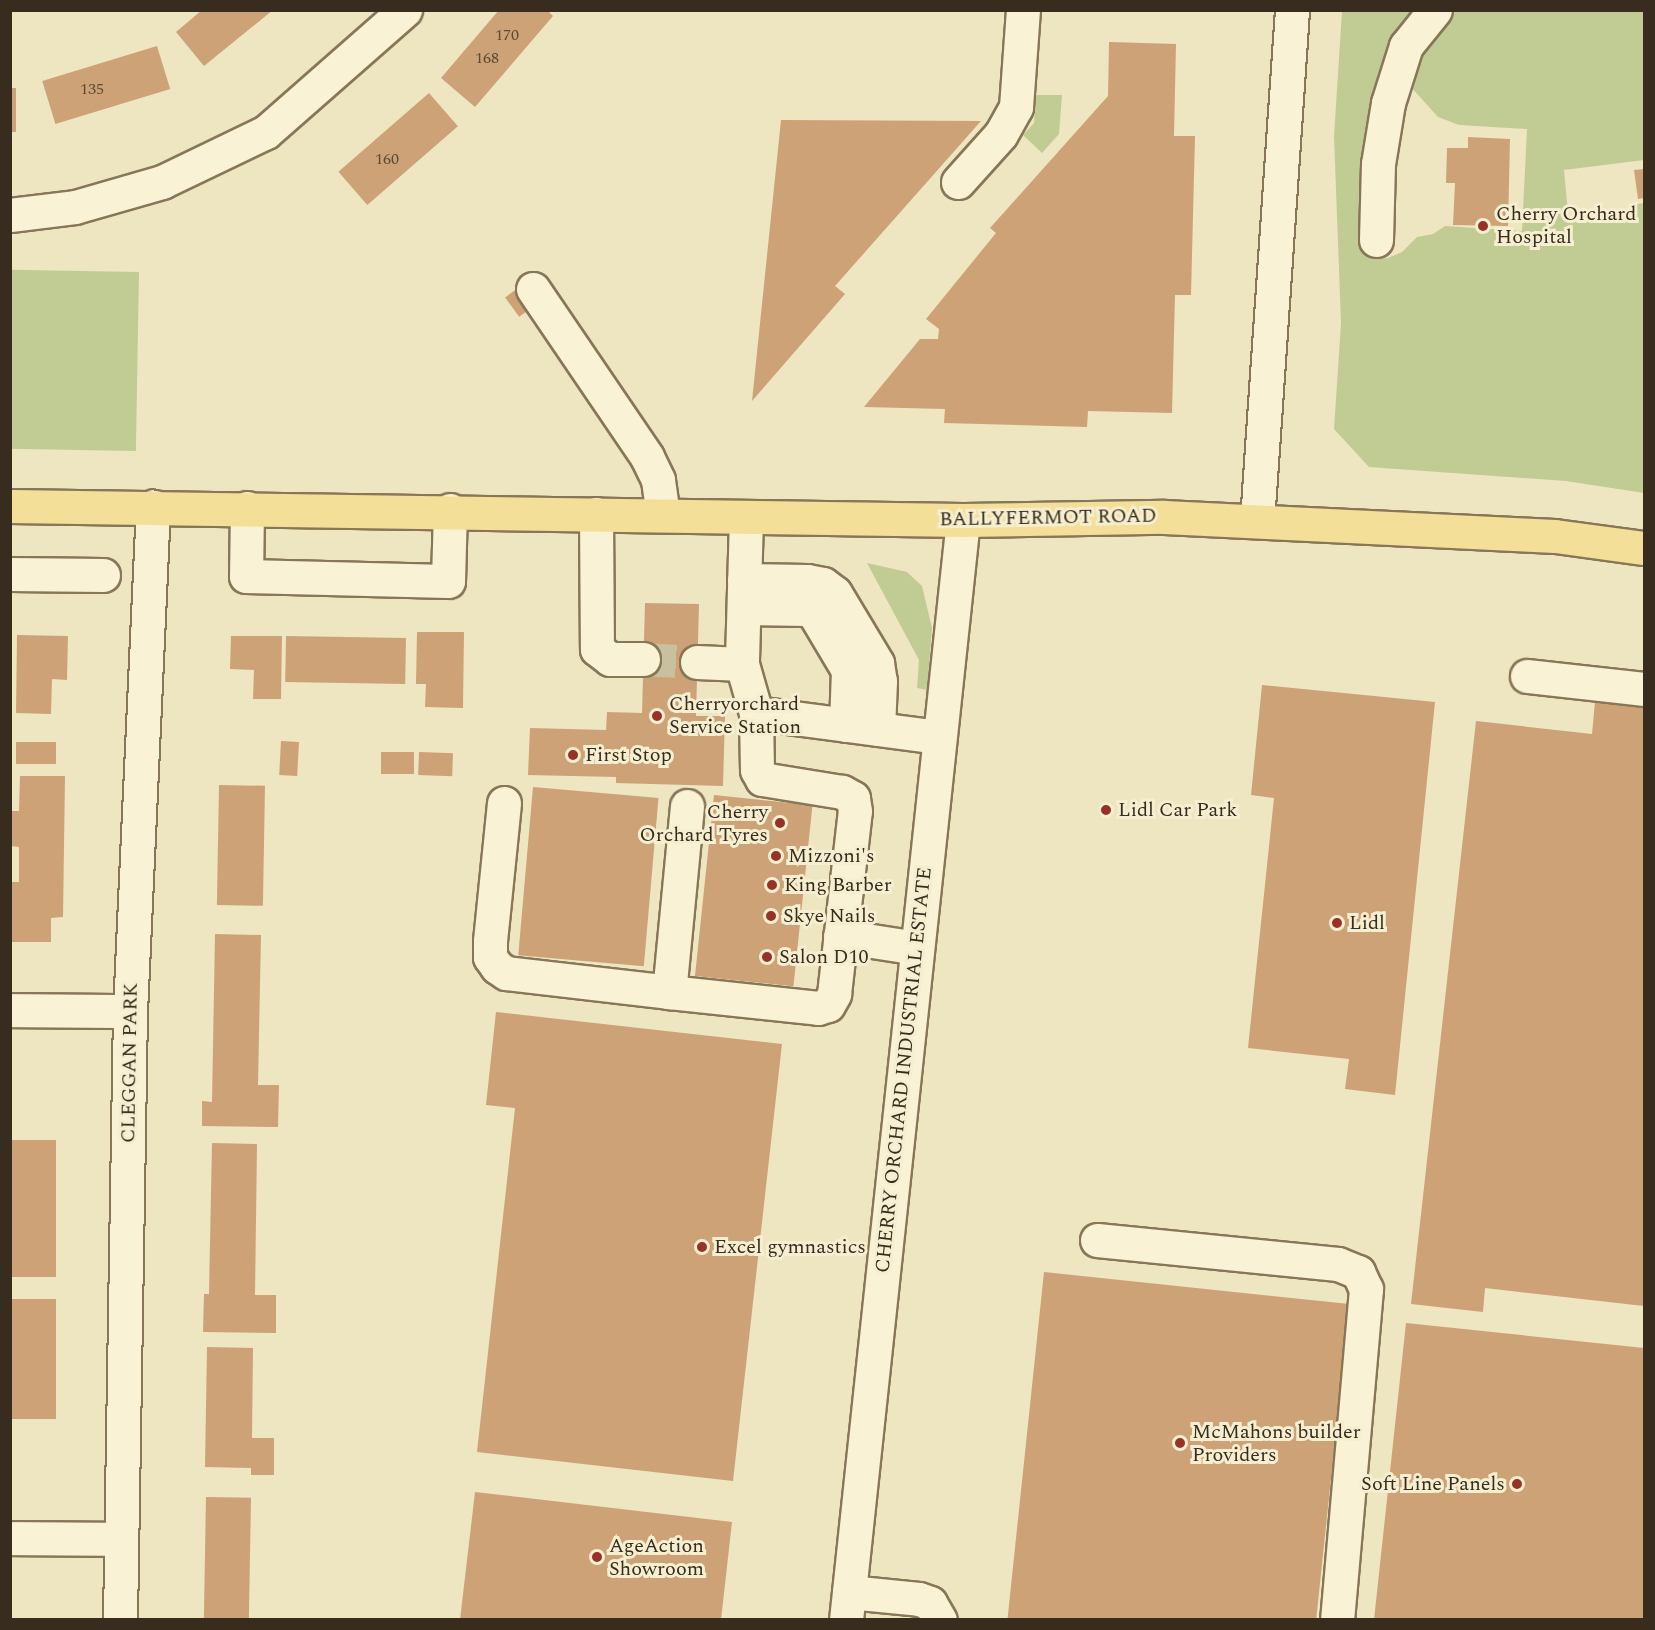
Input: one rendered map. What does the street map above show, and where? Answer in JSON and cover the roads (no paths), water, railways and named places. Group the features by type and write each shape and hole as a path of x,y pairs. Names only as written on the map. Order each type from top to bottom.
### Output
{"main road":[{"name":"BALLYFERMOT ROAD","path":"10,506 450,510 963,520 1164,517 1555,536 1644,548"}],"street":[{"path":"10,215 75,207 162,182 266,132 405,10"},
{"path":"958,182 1001,134 1017,106 1023,10"},
{"path":"1257,521 1292,10"},
{"path":"1376,240 1378,164 1388,103 1406,46 1435,10"},
{"path":"533,289 646,457 658,480 663,515"},
{"name":"CLEGGAN PARK","path":"120,1620 130,1011 153,507"},
{"path":"247,508 246,576 448,581 450,510"},
{"path":"596,514 597,650 610,659 643,659"},
{"path":"504,803 490,957 497,967 506,973 818,1008 828,1005 834,994 855,812 853,798 842,792 762,779 757,770 756,713 742,664 746,517"},
{"name":"CHERRY ORCHARD INDUSTRIAL ESTATE","path":"847,1606 963,520"},
{"path":"10,574 103,575"},
{"path":"744,594 807,581 823,584 835,593 877,663 880,681 878,729"},
{"path":"744,594 814,613 848,670 846,725"},
{"path":"697,662 742,664"},
{"path":"1527,676 1644,689"},
{"path":"756,713 939,737"},
{"path":"669,992 687,806"},
{"path":"840,936 917,948"},
{"path":"10,1010 130,1011"},
{"path":"1098,1240 1338,1264 1358,1272 1365,1289 1337,1620"},
{"path":"10,1538 121,1539"},
{"path":"847,1606 919,1599 930,1603 940,1620"}],"tunnel":[{"path":"643,659 697,662"}],"place":[{"name":"Cherry Orchard Hospital","path":"1483,226"},
{"name":"Cherryorchard Service Station","path":"657,716"},
{"name":"First Stop","path":"573,755"},
{"name":"Lidl Car Park","path":"1106,810"},
{"name":"Cherry Orchard Tyres","path":"780,823"},
{"name":"Mizzoni's","path":"776,856"},
{"name":"King Barber","path":"772,885"},
{"name":"Skye Nails","path":"771,916"},
{"name":"Lidl","path":"1337,923"},
{"name":"Salon D10","path":"767,957"},
{"name":"Excel gymnastics","path":"702,1247"},
{"name":"McMahons builder Providers","path":"1180,1443"},
{"name":"Soft Line Panels","path":"1517,1484"},
{"name":"AgeAction Showroom","path":"597,1557"}]}
